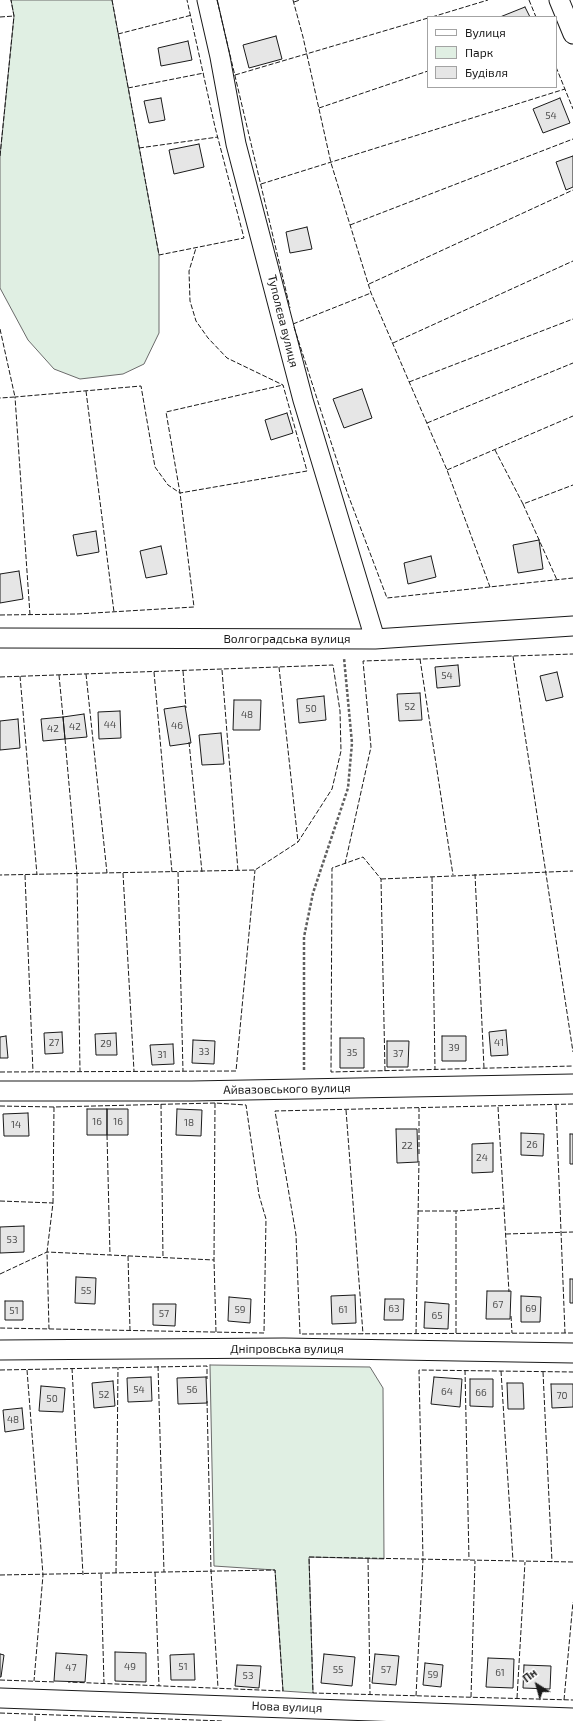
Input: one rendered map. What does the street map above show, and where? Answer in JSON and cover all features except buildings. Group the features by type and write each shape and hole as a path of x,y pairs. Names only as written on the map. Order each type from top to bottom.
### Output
{"street":[{"name":"Туполєва вулиця","path":"207,0 220,57 236,144 303,400 375,639"},
{"path":"559,0 573,34"},
{"name":"Волгоградська вулиця","path":"0,638 375,639 573,626"},
{"name":"Айвазовського вулиця","path":"0,1091 192,1091 573,1084"},
{"name":"Дніпровська вулиця","path":"0,1350 284,1348 573,1353"},
{"name":"Нова вулиця","path":"0,1698 301,1714 573,1718"}],"path":[{"path":"304,1088 304,937 313,893 348,788 352,743 342,638"}],"green space":[{"path":"11,0 112,0 159,255 159,333 144,364 123,374 80,379 54,369 28,340 0,288 0,156 14,16"},
{"path":"210,1365 370,1367 383,1388 384,1559 309,1557 313,1693 283,1691 275,1570 214,1566"}],"fence":[{"path":"0,156 14,16 11,0"},
{"path":"112,0 159,255 244,238 215,127 187,0"},
{"path":"217,0 290,308"},
{"path":"293,0 303,37 331,163 371,293 447,470 490,587"},
{"path":"294,2 300,0"},
{"path":"435,16 488,0"},
{"path":"529,0 536,16"},
{"path":"118,34 192,15"},
{"path":"0,17 14,16"},
{"path":"235,75 427,18"},
{"path":"557,69 573,109"},
{"path":"319,108 427,71"},
{"path":"128,88 204,73"},
{"path":"261,184 565,89"},
{"path":"139,148 218,137"},
{"path":"350,225 573,139"},
{"path":"369,284 573,190"},
{"path":"30,615 15,397 141,386 155,467 168,485 180,493 307,471 283,385 227,358 208,338 196,321 190,301 189,271 196,248"},
{"path":"393,343 573,261"},
{"path":"293,324 371,293"},
{"path":"409,382 573,319"},
{"path":"294,327 347,492 387,598 573,578"},
{"path":"0,329 15,397 0,398"},
{"path":"427,423 573,363"},
{"path":"0,615 77,614 194,607 180,493 166,412 283,385"},
{"path":"86,391 114,612"},
{"path":"447,470 573,416"},
{"path":"495,450 523,504 573,485"},
{"path":"523,504 557,580"},
{"path":"345,864 371,747 363,661 573,654"},
{"path":"513,656 573,1052"},
{"path":"420,659 453,875"},
{"path":"0,677 333,665 340,711 341,751 332,789 298,842 255,870 0,875"},
{"path":"279,667 298,842"},
{"path":"222,670 238,871"},
{"path":"183,671 186,708"},
{"path":"154,672 172,872"},
{"path":"86,674 107,873"},
{"path":"59,675 63,717"},
{"path":"20,676 37,875"},
{"path":"65,739 77,874 80,1071"},
{"path":"189,742 202,872"},
{"path":"385,1071 381,879 363,857 332,868 331,1072 573,1066"},
{"path":"0,1072 236,1071 255,870"},
{"path":"381,879 573,871"},
{"path":"178,872 183,1071"},
{"path":"123,873 134,1071"},
{"path":"475,874 484,1068"},
{"path":"25,875 33,1072"},
{"path":"432,877 435,1070"},
{"path":"215,1103 214,1260 216,1332"},
{"path":"0,1106 54,1107 215,1103 246,1105 259,1195 266,1219 264,1333 0,1328"},
{"path":"161,1104 163,1258"},
{"path":"573,1104 275,1111 296,1235 300,1334 573,1333"},
{"path":"556,1105 565,1333"},
{"path":"53,1203 54,1107"},
{"path":"498,1107 509,1292"},
{"path":"419,1108 419,1154"},
{"path":"346,1110 363,1334"},
{"path":"107,1135 110,1255"},
{"path":"416,1334 419,1160"},
{"path":"0,1201 53,1203 47,1252 49,1329"},
{"path":"418,1211 456,1211 504,1208"},
{"path":"456,1211 456,1333"},
{"path":"506,1234 573,1232"},
{"path":"0,1274 47,1252 214,1260"},
{"path":"128,1256 130,1330"},
{"path":"511,1316 512,1333"},
{"path":"158,1366 164,1572"},
{"path":"0,1370 207,1366 207,1379"},
{"path":"116,1573 118,1367"},
{"path":"72,1368 83,1575"},
{"path":"27,1370 43,1575 34,1681"},
{"path":"416,1696 423,1559 419,1370 573,1372"},
{"path":"465,1370 469,1560"},
{"path":"501,1371 513,1561"},
{"path":"543,1372 552,1562"},
{"path":"207,1401 211,1570 218,1688"},
{"path":"573,1562 309,1557 313,1693 573,1700"},
{"path":"368,1558 370,1694"},
{"path":"471,1697 475,1561"},
{"path":"517,1698 525,1562"},
{"path":"0,1575 275,1570 283,1691 68,1682"},
{"path":"155,1572 159,1686"},
{"path":"101,1574 104,1684"},
{"path":"564,1700 573,1602"},
{"path":"0,1680 56,1682"},
{"path":"0,1713 223,1721"},
{"path":"35,1714 35,1721"}]}
